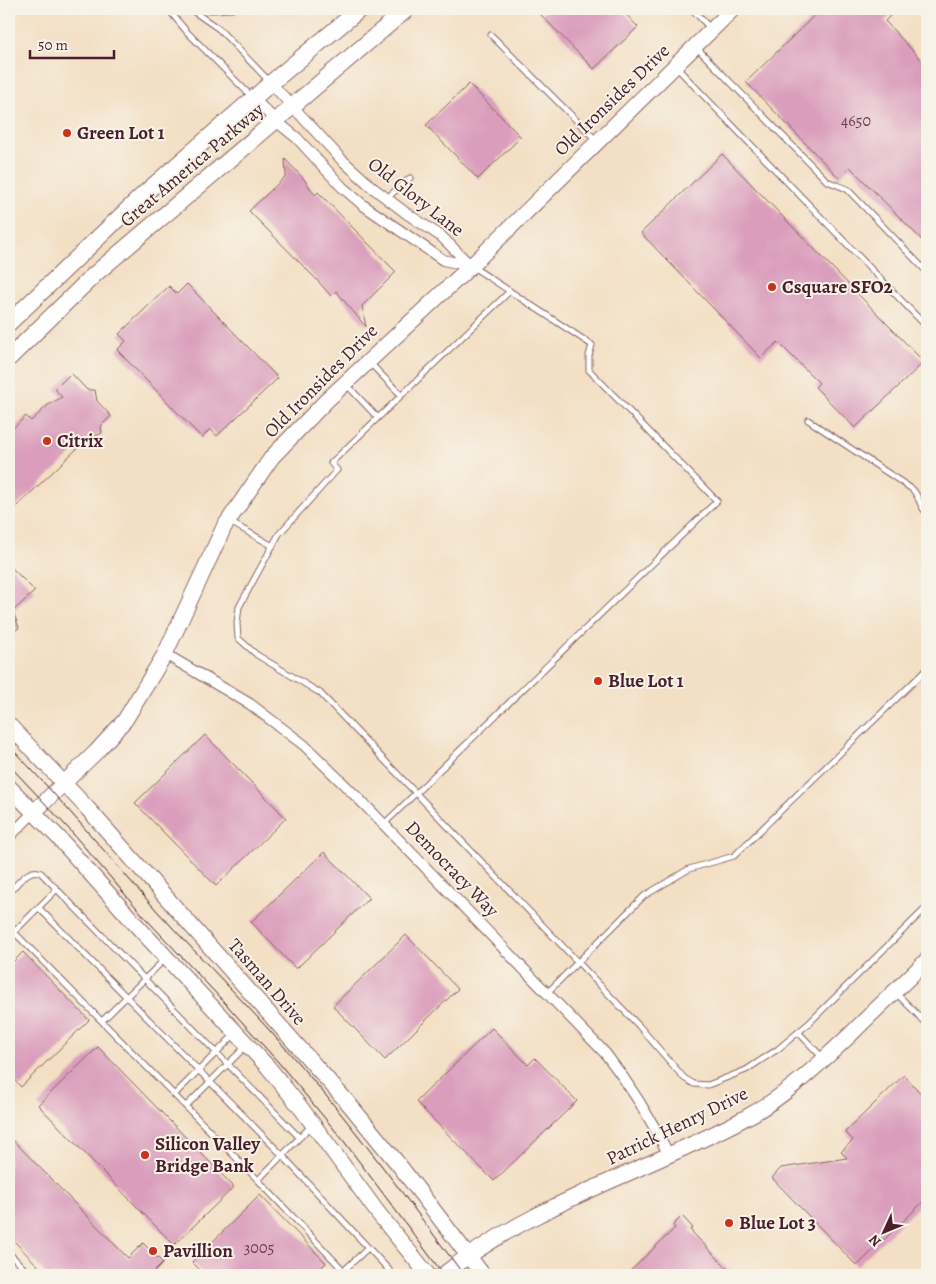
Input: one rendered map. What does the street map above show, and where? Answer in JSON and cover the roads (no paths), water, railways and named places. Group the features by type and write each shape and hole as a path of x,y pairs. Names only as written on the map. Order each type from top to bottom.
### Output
{"main road":[{"name":"Great America Parkway","path":"9,323 145,193 253,98 360,9"},
{"name":"Great America Parkway","path":"9,358 100,268 407,9"}],"street":[{"name":"Old Ironsides Drive","path":"9,837 104,744 125,720 165,654 228,521 272,457 326,400 471,266 733,9"},
{"name":"Old Glory Lane","path":"271,83 341,159 373,188 442,237 471,266"},
{"name":"Old Glory Lane","path":"253,98 276,121 297,138 342,187 363,205 443,260 471,266"},
{"name":"Democracy Way","path":"165,654 228,690 270,718 304,745 384,824 605,1052 648,1112 669,1154"},
{"name":"Tasman Drive","path":"9,725 64,783 367,1126 483,1275"},
{"path":"9,787 58,837 286,1088 372,1206 428,1275"},
{"name":"Patrick Henry Drive","path":"443,1275 469,1257 554,1206 724,1129 764,1107 824,1060 927,960"}],"lane":[{"path":"168,9 187,32 253,98"},
{"path":"190,9 219,29 271,83"},
{"path":"194,9 232,9"},
{"path":"692,9 712,30"},
{"path":"491,36 598,142"},
{"path":"696,46 827,181 847,190 927,272"},
{"path":"675,66 927,327"},
{"path":"387,198 410,178"},
{"path":"384,824 716,501 589,370 589,356 592,345 471,266"},
{"path":"510,291 331,463 338,470 279,534 239,607 237,622 238,638 257,655 320,693 639,1026 684,1078 694,1084 708,1085 746,1070 798,1032 927,908"},
{"path":"368,361 401,395"},
{"path":"345,383 378,418"},
{"path":"808,420 912,489 918,494 922,510 927,513"},
{"path":"228,521 273,546"},
{"path":"547,993 644,896 689,868 734,856 927,669"},
{"path":"9,892 27,874 37,871 299,1137"},
{"path":"9,937 57,890"},
{"path":"39,908 282,1155 389,1270 383,1275"},
{"path":"14,932 258,1180 342,1273 368,1248"},
{"path":"102,1020 167,957"},
{"path":"894,992 927,1024"},
{"path":"922,1019 927,1013"},
{"path":"175,1094 237,1032"},
{"path":"798,1032 824,1060"},
{"path":"186,1106 248,1044"},
{"path":"258,1180 313,1124"},
{"path":"9,1253 30,1275"}],"tram line":[{"path":"9,746 321,1089 363,1141 464,1275"},
{"path":"9,765 68,828 148,921 279,1063 343,1140 444,1275"}],"place":[{"name":"Green Lot 1","path":"67,133"},
{"name":"Csquare SFO2","path":"772,287"},
{"name":"Citrix","path":"47,441"},
{"name":"Blue Lot 1","path":"598,681"},
{"name":"Silicon Valley Bridge Bank","path":"145,1155"},
{"name":"Blue Lot 3","path":"729,1223"},
{"name":"Pavillion","path":"153,1251"}]}
